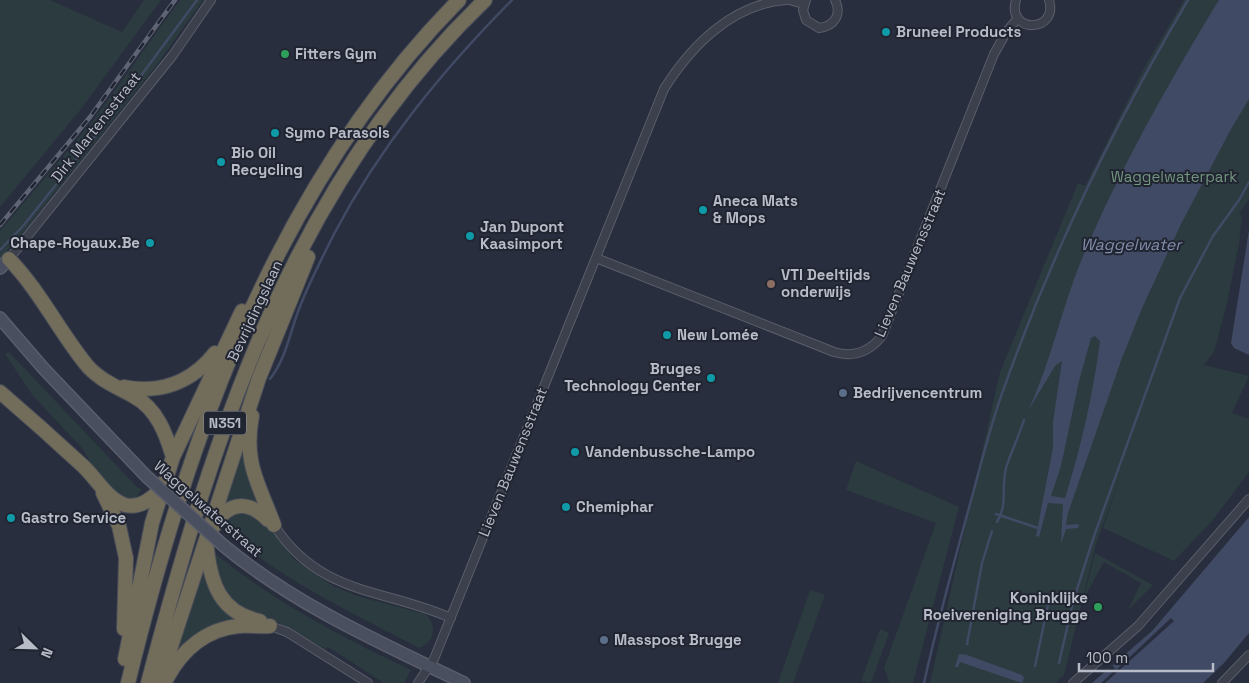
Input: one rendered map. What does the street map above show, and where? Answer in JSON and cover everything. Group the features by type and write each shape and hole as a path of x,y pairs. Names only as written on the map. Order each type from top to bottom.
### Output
{"highway":[{"name":"Bevrijdingslaan","path":"128,683 163,553 204,424 270,270 309,196 363,111 429,30 459,0"},
{"name":"Bevrijdingslaan","path":"148,683 192,521 233,400 275,302 313,226 340,179 406,85 438,47 485,0"},
{"path":"159,683 208,535 235,445 301,272 334,206 340,179"},
{"path":"4,263 40,296 85,363 94,373 137,398 154,414 166,435 173,457"},
{"path":"120,683 152,523 173,457 254,288 270,270"},
{"path":"114,385 144,390 162,389 178,384 206,365 230,335"},
{"path":"267,358 252,418 249,442 252,467 258,491 274,525"},
{"path":"0,392 84,466 113,498 127,505 138,505 149,500 163,488"},
{"path":"99,483 119,526 126,558 124,668"},
{"path":"270,626 236,612 220,596 210,575 208,535 223,514 240,506 258,510 274,525"},
{"path":"164,683 187,650 211,633 239,626 270,626"}],"main road":[{"name":"Waggelwaterstraat","path":"0,318 44,369 147,477 224,546 314,608 464,683"}],"street":[{"name":"Dirk Martensstraat","path":"4,263 172,55 211,0"},
{"name":"Lieven Bauwensstraat","path":"418,683 429,666 451,618 655,109 677,69 695,48 726,22 761,4 787,0 805,2 803,10 806,20 814,27 825,27 837,17 838,6 835,0"},
{"path":"1016,0 1014,7 1018,18 1028,25 1040,24 1049,15 1051,8 1049,0"},
{"name":"Lieven Bauwensstraat","path":"596,258 834,352 852,354 868,349 882,336 994,54 1007,31 1018,18"},
{"path":"1073,683 1138,626 1249,499"},
{"path":"274,525 296,553 325,575 357,590 433,610 451,618"},
{"path":"270,626 287,632 368,683"},
{"path":"1222,683 1249,655"}],"green space":[{"path":"0,0 50,0 122,32 144,0 161,0 81,109 0,207"},
{"path":"180,0 203,0 156,66 16,241 0,258 0,231 92,122"},
{"name":"Waggelwaterpark","path":"1184,0 1249,0 1249,199 1239,214 1242,216 1239,244 1227,303 1214,352 1204,365 1249,376 1232,413 1249,419 1249,472 1212,521 1174,561 1103,528 1119,480 1096,544 1064,675 1055,683 930,683 1000,372 1078,183 1085,186 1144,68"},
{"path":"9,352 137,487 142,489 136,498 127,499 116,496 93,467 82,448 33,396 5,354"},
{"path":"241,439 259,504 222,510"},
{"path":"856,461 959,507 913,683 890,683 884,668 936,523 846,490"},
{"path":"239,510 262,518 294,559 333,586 357,596 425,614 432,623 433,628 429,642 419,648 341,608 266,562 220,526 224,520"},
{"path":"211,550 258,585 307,616 411,670 404,683 384,683 328,647 325,649 277,622 251,616 222,594"},
{"path":"1095,553 1153,585 1128,610 1141,583 1104,562 1083,600"},
{"path":"202,574 204,574 240,618 174,658"},
{"path":"810,590 825,595 793,683 778,683"},
{"path":"880,629 889,633 871,683 861,681"}],"water":[{"name":"Waggelwater","path":"1219,0 1249,0 1249,99 1181,224 1143,306 1122,358 1068,513 1066,525 1079,524 1078,528 1066,529 1061,544 1063,504 1048,503 1039,537 1036,536 1053,448 1053,422 1062,361 1055,366 1028,411 1043,374 1074,280 1095,228 1145,128","holes":["1095,336 1100,341 1086,421 1065,498 1051,496 1061,466 1079,381 1091,338"]},
{"path":"1249,230 1249,355 1234,348 1231,343"},
{"path":"1249,517 1249,633 1224,663 1203,683 1092,683 1152,631"},
{"path":"959,654 967,655 1022,675 1024,678 1022,683 960,662 958,667 955,667"}],"pier":[{"path":"1171,618 1174,621 1105,683 1101,683 1112,673 1108,669 1112,665 1116,670"}],"waterway":[{"path":"120,104 197,0"},
{"path":"270,379 284,354 299,309 334,234 372,170 414,110 437,82 512,0"},
{"path":"924,683 947,589 987,442 999,401 1023,338 1064,238 1110,141 1188,0"},
{"path":"0,250 23,226 111,116"},
{"path":"1059,663 1073,602 1094,536 1180,298 1213,236 1239,200 1249,182"},
{"path":"997,522 1002,509 1006,468 1024,420"},
{"path":"996,514 1038,528"},
{"path":"967,644 982,563 992,531"},
{"path":"1035,666 1049,600"}],"railway":[{"path":"0,225 90,117 175,0"}],"place":[{"name":"Bruneel Products","path":"886,32"},
{"name":"Fitters Gym","path":"285,54"},
{"name":"Symo Parasols","path":"275,133"},
{"name":"Bio Oil Recycling","path":"221,162"},
{"name":"Aneca Mats & Mops","path":"703,210"},
{"name":"Jan Dupont Kaasimport","path":"470,236"},
{"name":"Chape-Royaux.Be","path":"150,243"},
{"name":"VTI Deeltijds onderwijs","path":"771,284"},
{"name":"New Lomée","path":"667,335"},
{"name":"Bruges Technology Center","path":"711,378"},
{"name":"Bedrijvencentrum","path":"843,393"},
{"name":"Vandenbussche-Lampo","path":"575,452"},
{"name":"Chemiphar","path":"566,507"},
{"name":"Gastro Service","path":"11,518"},
{"name":"Koninklijke Roeivereniging Brugge","path":"1098,607"},
{"name":"Masspost Brugge","path":"604,640"}]}
